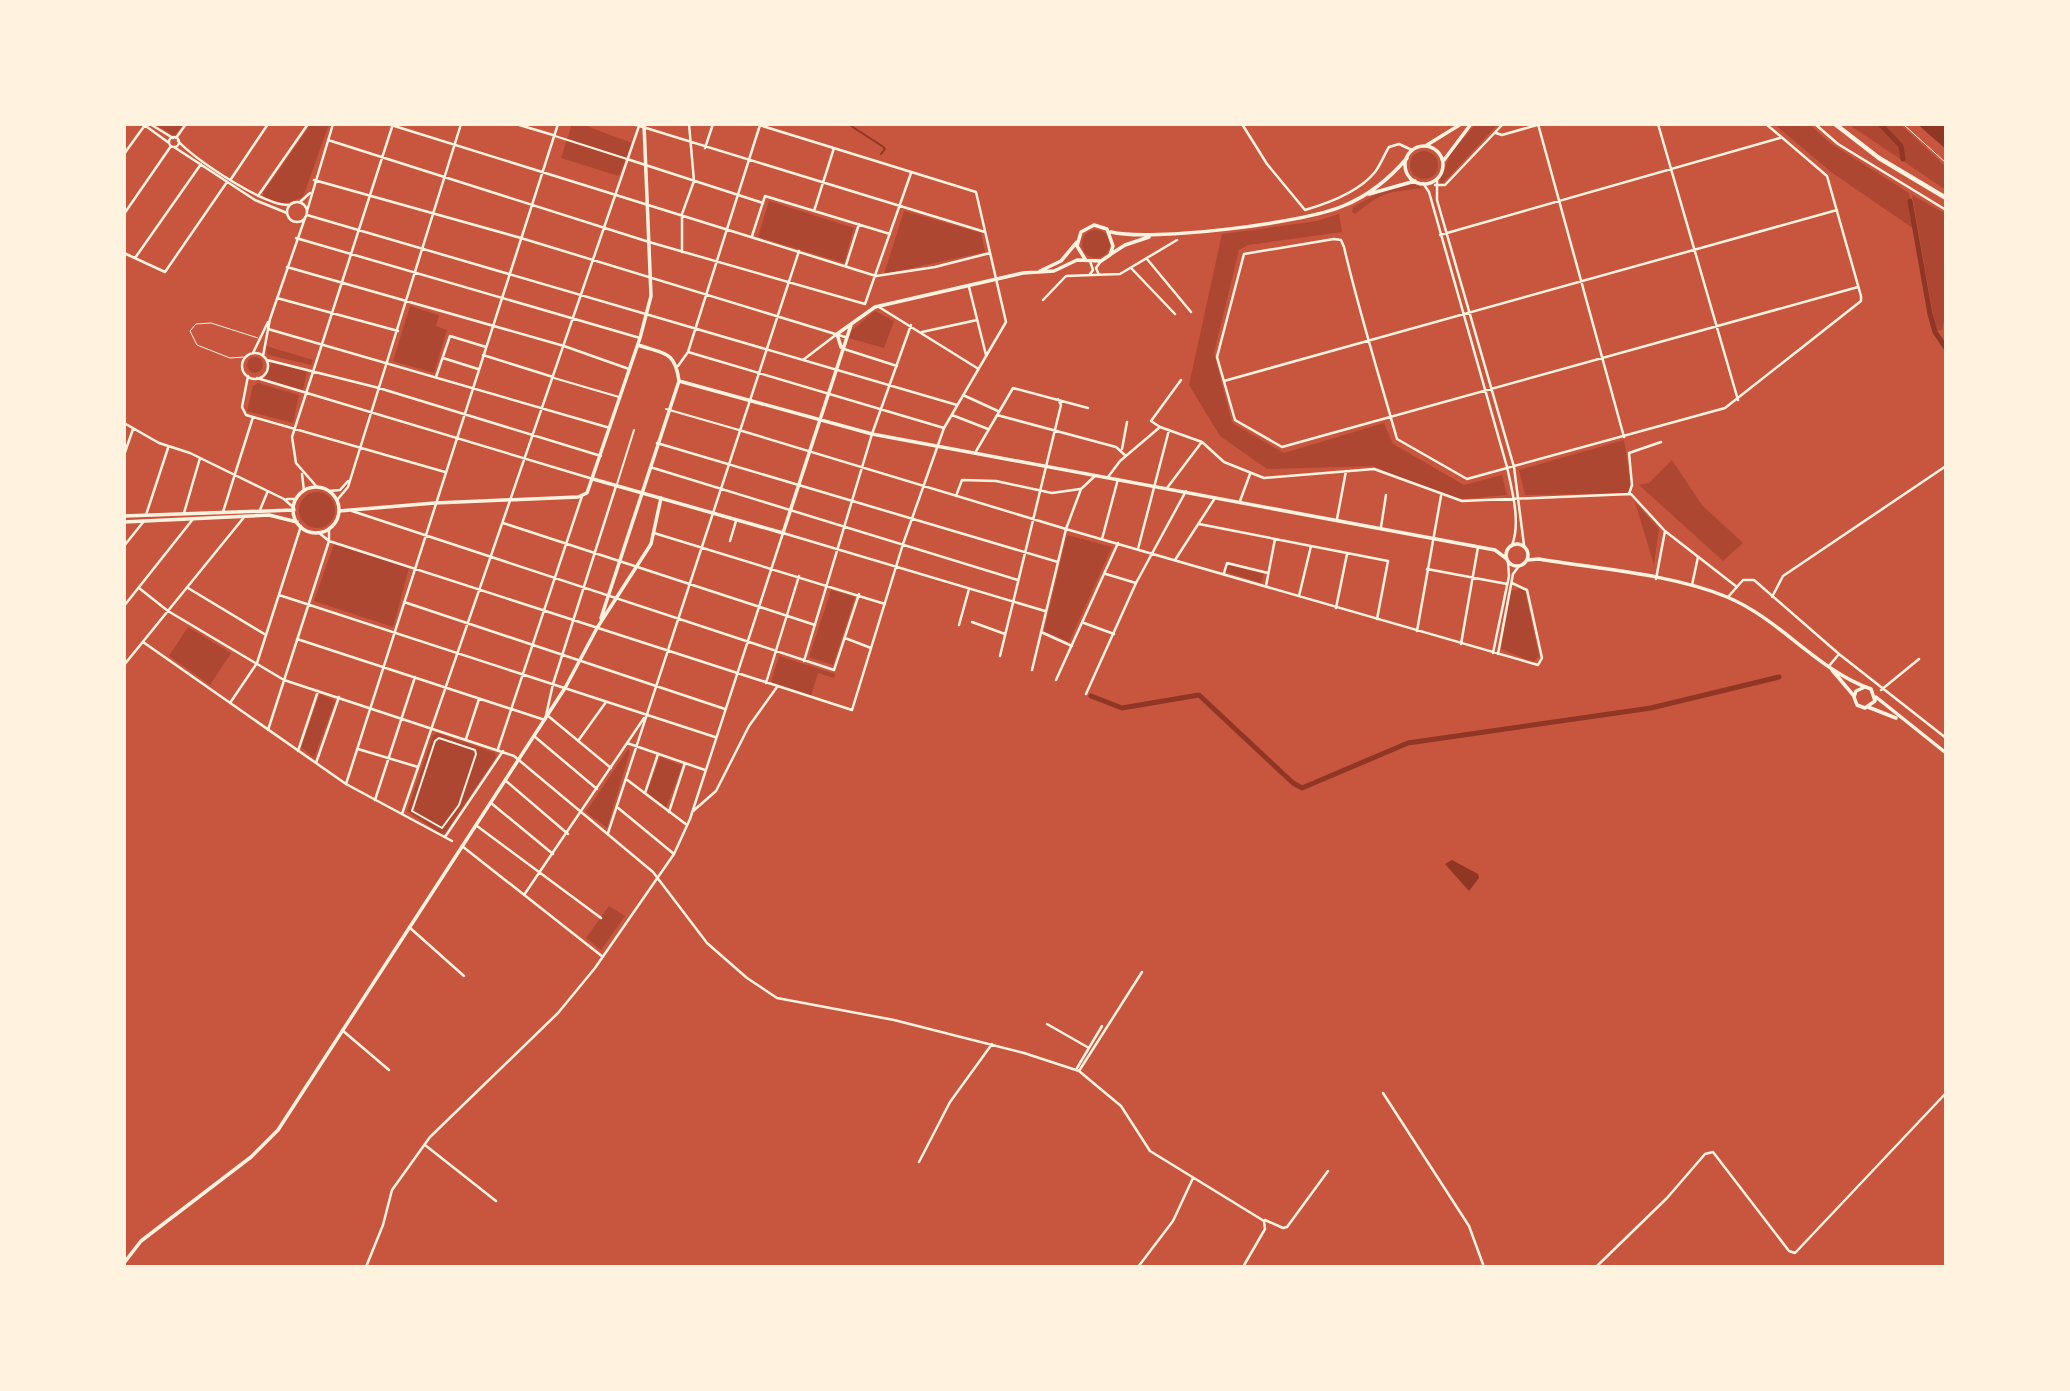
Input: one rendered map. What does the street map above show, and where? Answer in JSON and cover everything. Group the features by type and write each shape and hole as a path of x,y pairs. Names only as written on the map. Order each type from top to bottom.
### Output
{"main road":[{"path":"1364,196 1407,158 1412,150 1426,146 1461,124"},
{"path":"842,348 837,334 870,309 996,280 1054,271 1073,261 1101,261 1125,245 1151,236 1300,218 1334,210 1364,196 1415,181 1423,183 1437,178 1443,162 1471,124"},
{"path":"1835,124 1879,158 1946,198"},
{"path":"339,511 582,495 589,489 647,314 650,279 642,126"},
{"path":"1426,146 1436,149 1443,162"},
{"path":"1407,158 1407,171 1415,181"},
{"path":"1038,272 1061,261 1077,242 1081,232 1090,226 1098,226 1109,232 1151,236"},
{"path":"1109,232 1114,243 1110,255"},
{"path":"1077,242 1079,253 1087,260"},
{"path":"593,479 783,533 807,451 851,325"},
{"path":"598,626 667,409 679,381 678,366 670,356 638,345"},
{"path":"679,381 872,434 1381,527 1495,551 1519,566 1527,560 1539,559 1692,586 1728,597 1830,667 1865,687 1904,722 1946,753"},
{"path":"124,516 193,519 275,516 318,532 330,528 339,511 338,502 330,491 317,487 304,491 296,499 294,509 297,522"},
{"path":"126,1265 141,1241 251,1157 278,1130 565,688 598,626 651,544 661,498"},
{"path":"338,502 358,508"},
{"path":"124,522 184,513 294,509"},
{"path":"1495,551 1524,545 1528,552 1539,559"},
{"path":"1507,560 1510,546"},
{"path":"1527,560 1528,552"},
{"path":"1830,667 1860,707 1868,707 1904,722"},
{"path":"1854,697 1857,691 1865,687"},
{"path":"1868,707 1875,701 1874,694"}],"street":[{"path":"150,124 176,139 255,200 287,213 294,222 297,236"},
{"path":"124,214 186,124"},
{"path":"124,253 165,272 268,124"},
{"path":"258,197 308,124"},
{"path":"263,356 270,319 306,215 310,193 333,124"},
{"path":"338,502 347,489 461,124"},
{"path":"516,124 646,163 763,203"},
{"path":"346,784 558,124"},
{"path":"633,124 691,144 985,232"},
{"path":"682,252 682,214 694,181 690,124"},
{"path":"705,148 713,124"},
{"path":"1242,124 1275,176 1305,210 1347,194 1367,181 1377,170 1389,147 1399,144 1412,150"},
{"path":"1435,185 1445,185 1503,124"},
{"path":"1495,132 1502,135 1539,124 1624,437"},
{"path":"1658,124 1738,400"},
{"path":"1766,124 1826,176 1861,296 1859,303 1725,408 1467,479 1400,443 1391,418 1341,240 1287,245 1244,254 1217,357 1235,420 1282,447 1391,418 1858,287"},
{"path":"1815,124 1838,144 1946,211"},
{"path":"124,154 144,125 171,146 258,197 289,205 300,202 310,193"},
{"path":"317,487 302,474 293,458 294,428 391,125 876,275 935,267 990,253"},
{"path":"318,532 329,541 852,710 903,544 944,428 1006,322 976,192 758,125 688,352 678,366"},
{"path":"402,814 627,159 642,126"},
{"path":"1440,234 1781,138"},
{"path":"171,146 176,139"},
{"path":"328,140 649,242 865,304 870,309"},
{"path":"814,211 834,148"},
{"path":"135,258 201,163"},
{"path":"865,304 911,173"},
{"path":"1437,178 1435,185 1447,233 1514,467 1515,537 1510,546"},
{"path":"314,180 521,238 845,337"},
{"path":"1423,183 1429,192 1465,314 1516,497 1524,545"},
{"path":"752,236 765,197 890,234"},
{"path":"300,202 306,215"},
{"path":"287,213 289,205"},
{"path":"1224,381 1837,210"},
{"path":"294,222 306,215 957,405"},
{"path":"846,266 859,224"},
{"path":"297,236 640,338"},
{"path":"1043,300 1066,275 1116,275 1132,269 1177,240"},
{"path":"608,834 799,251"},
{"path":"1147,259 1191,312"},
{"path":"1087,260 1093,270 1090,274"},
{"path":"1099,275 1096,270 1101,261"},
{"path":"287,267 564,346 630,369"},
{"path":"1132,269 1174,314"},
{"path":"969,287 986,355"},
{"path":"277,298 398,331"},
{"path":"879,307 978,369"},
{"path":"253,353 258,338 270,319"},
{"path":"922,332 977,320"},
{"path":"804,661 864,469 872,434 911,325"},
{"path":"262,331 268,329 322,343 610,428"},
{"path":"803,360 837,334"},
{"path":"436,377 450,336 486,347"},
{"path":"842,348 897,366"},
{"path":"688,352 944,428"},
{"path":"445,472 243,412 248,388 248,376 242,365 245,357 253,353 267,360 379,388 601,456"},
{"path":"483,355 620,397"},
{"path":"443,358 478,369"},
{"path":"248,388 267,372 267,360"},
{"path":"248,376 593,479"},
{"path":"1181,380 1151,421 1160,427 1202,442 1224,462 1250,474 1264,478 1374,469 1388,472 1441,496 1462,501 1629,494 1634,496 1665,531 1737,587"},
{"path":"975,453 1013,388 1088,408"},
{"path":"963,395 998,413 1122,450 1126,456"},
{"path":"1000,656 1061,405 1058,399"},
{"path":"667,409 1336,608 1534,665 1541,663 1527,590 1511,583"},
{"path":"952,415 989,429"},
{"path":"223,512 253,417"},
{"path":"1122,450 1127,422"},
{"path":"124,423 169,448 200,458 267,493 284,499 296,499"},
{"path":"1108,477 1126,456 1160,427"},
{"path":"124,455 133,429"},
{"path":"546,718 562,654 634,430"},
{"path":"1138,549 1157,486 1169,430"},
{"path":"658,441 1058,562"},
{"path":"1167,488 1202,442"},
{"path":"1629,494 1632,485 1629,453 1661,442"},
{"path":"124,546 145,518 169,448"},
{"path":"184,513 200,458"},
{"path":"650,466 1018,580"},
{"path":"1772,597 1783,576 1946,466"},
{"path":"1337,519 1346,471"},
{"path":"302,474 304,491"},
{"path":"1240,501 1250,474"},
{"path":"1032,670 1066,529 1081,489 1096,475"},
{"path":"330,491 340,490 349,478"},
{"path":"1102,539 1118,479"},
{"path":"956,496 962,480 996,481 1057,493 1081,489"},
{"path":"1086,694 1136,583 1186,491"},
{"path":"260,510 267,493"},
{"path":"498,749 582,495"},
{"path":"1381,527 1386,495"},
{"path":"1175,560 1216,496"},
{"path":"1417,631 1441,496"},
{"path":"284,499 294,509"},
{"path":"349,510 834,670 859,594"},
{"path":"124,665 244,516"},
{"path":"124,606 193,519"},
{"path":"730,541 736,519"},
{"path":"503,523 815,625"},
{"path":"1199,524 1388,561 1377,619"},
{"path":"230,703 257,663 301,526"},
{"path":"268,730 329,541 330,528"},
{"path":"1656,579 1665,531"},
{"path":"654,533 885,604"},
{"path":"366,1267 380,1234 392,1190 434,1132 558,1013 603,957 674,854 692,812 783,533 1014,604 1045,611"},
{"path":"1266,586 1275,539"},
{"path":"1056,680 1118,543"},
{"path":"1299,596 1311,546"},
{"path":"1461,644 1478,547"},
{"path":"1336,608 1347,554"},
{"path":"1692,586 1698,557"},
{"path":"1493,653 1507,584 1507,560"},
{"path":"1224,574 1227,563 1268,573"},
{"path":"1498,654 1511,583 1519,566"},
{"path":"1427,569 1507,584"},
{"path":"1105,573 1136,583"},
{"path":"766,683 799,576"},
{"path":"1728,597 1743,580 1754,580 1881,690 1946,738"},
{"path":"187,587 266,635"},
{"path":"139,588 168,611 284,680 466,738 503,751 519,760 657,878 708,943 747,978 777,998 894,1020 992,1044 1078,1070 1121,1107 1150,1151 1262,1219 1283,1228 1287,1227 1328,1171"},
{"path":"959,625 969,589"},
{"path":"279,594 716,738"},
{"path":"404,602 725,709"},
{"path":"972,622 1006,635"},
{"path":"1082,623 1114,634"},
{"path":"1041,632 1072,646"},
{"path":"845,638 871,648"},
{"path":"297,639 479,699 546,718 611,768"},
{"path":"143,642 346,784 452,841"},
{"path":"1830,667 1839,654"},
{"path":"1881,690 1919,659"},
{"path":"375,800 415,677"},
{"path":"692,812 716,790 749,726 777,687"},
{"path":"298,751 318,690"},
{"path":"316,764 339,697"},
{"path":"466,738 479,699"},
{"path":"578,741 606,702"},
{"path":"524,895 554,855 646,715"},
{"path":"534,736 597,789"},
{"path":"439,738 475,750 477,754 458,805 440,828 412,811 435,741 439,738"},
{"path":"628,743 705,770"},
{"path":"357,748 418,768"},
{"path":"445,837 503,751"},
{"path":"645,793 658,754"},
{"path":"669,811 685,763"},
{"path":"625,779 687,825"},
{"path":"505,781 568,834"},
{"path":"491,803 554,855"},
{"path":"617,806 674,854"},
{"path":"476,825 601,918"},
{"path":"462,846 603,957"},
{"path":"409,927 464,976"},
{"path":"1078,1070 1142,972"},
{"path":"1048,1024 1088,1048"},
{"path":"1078,1070 1102,1026"},
{"path":"342,1030 389,1070"},
{"path":"919,1161 950,1102 992,1044"},
{"path":"1383,1093 1467,1223 1484,1267"},
{"path":"1596,1267 1709,1152 1717,1155 1789,1251 1795,1253 1946,1093"},
{"path":"425,1145 496,1201"},
{"path":"1138,1267 1172,1220 1193,1178"},
{"path":"1242,1267 1265,1229 1262,1219"}],"lane":[{"path":"1903,124 1946,163"},
{"path":"245,357 230,358 197,345 191,335 193,327 206,322 258,338"}],"shaded area":[{"path":"155,124 184,124 174,136"},
{"path":"311,124 329,124 303,197 284,204 264,197 263,193"},
{"path":"572,124 581,124 632,143 619,176 561,158"},
{"path":"1498,124 1442,184 1439,182 1451,153 1475,125"},
{"path":"1774,124 1809,124 1830,143 1909,193 1914,229 1831,172"},
{"path":"1848,124 1900,124 1946,167 1946,190"},
{"path":"1917,124 1946,124 1946,149"},
{"path":"1424,151 1434,155 1438,165 1434,175 1424,179 1414,175 1410,165 1414,155"},
{"path":"1413,184 1423,188 1388,194 1374,200 1355,214 1352,212 1353,207 1378,193"},
{"path":"1912,195 1946,214 1946,311 1942,330 1936,331"},
{"path":"769,201 854,228 844,263 758,237"},
{"path":"904,211 981,233 985,252 884,274"},
{"path":"1339,214 1342,232 1248,245 1239,250 1214,353 1232,423 1284,453 1384,423 1393,444 1464,485 1502,475 1507,495 1463,499 1440,494 1373,466 1267,469 1220,436 1189,385 1222,234 1317,221"},
{"path":"1096,230 1106,234 1110,244 1106,254 1096,258 1086,254 1082,244 1086,234"},
{"path":"410,306 439,315 436,326 447,330 434,373 393,361"},
{"path":"875,311 894,321 884,348 849,338 851,331"},
{"path":"266,346 313,360 311,365 268,355"},
{"path":"252,357 258,357 263,365 261,371 252,373 247,368 247,362"},
{"path":"272,362 307,372 303,390 264,380"},
{"path":"258,383 299,395 293,423 247,411 253,386"},
{"path":"1624,440 1632,493 1525,495 1519,470"},
{"path":"1672,460 1702,505 1743,543 1723,561 1639,485 1649,483"},
{"path":"317,492 330,497 335,510 330,523 317,528 304,523 299,510 304,497"},
{"path":"1635,502 1659,529 1654,565"},
{"path":"1067,535 1112,547 1069,642 1044,631"},
{"path":"334,544 409,568 393,627 314,601"},
{"path":"1228,565 1264,574 1261,583 1226,572"},
{"path":"1522,588 1525,591 1539,656 1533,662 1501,649 1511,591"},
{"path":"831,590 855,597 833,665 809,657"},
{"path":"188,627 231,653 210,685 169,656"},
{"path":"779,656 835,674 834,678 818,673 811,696 771,682"},
{"path":"320,694 335,701 314,758 301,747"},
{"path":"437,733 495,753 496,757 445,833 441,834 407,811 433,735"},
{"path":"628,749 630,751 607,828 586,812"},
{"path":"660,757 682,766 666,808 647,792"},
{"path":"1452,860 1478,874 1479,878 1469,891 1445,864"},
{"path":"609,906 625,916 601,950 586,938"}],"waterway":[{"path":"848,124 882,146 885,149 881,154"},
{"path":"1880,124 1901,146 1903,159"},
{"path":"1910,201 1930,314 1935,332 1946,348"},
{"path":"1091,696 1122,708 1199,695 1293,783 1302,788 1408,743 1651,708 1779,677"}]}
